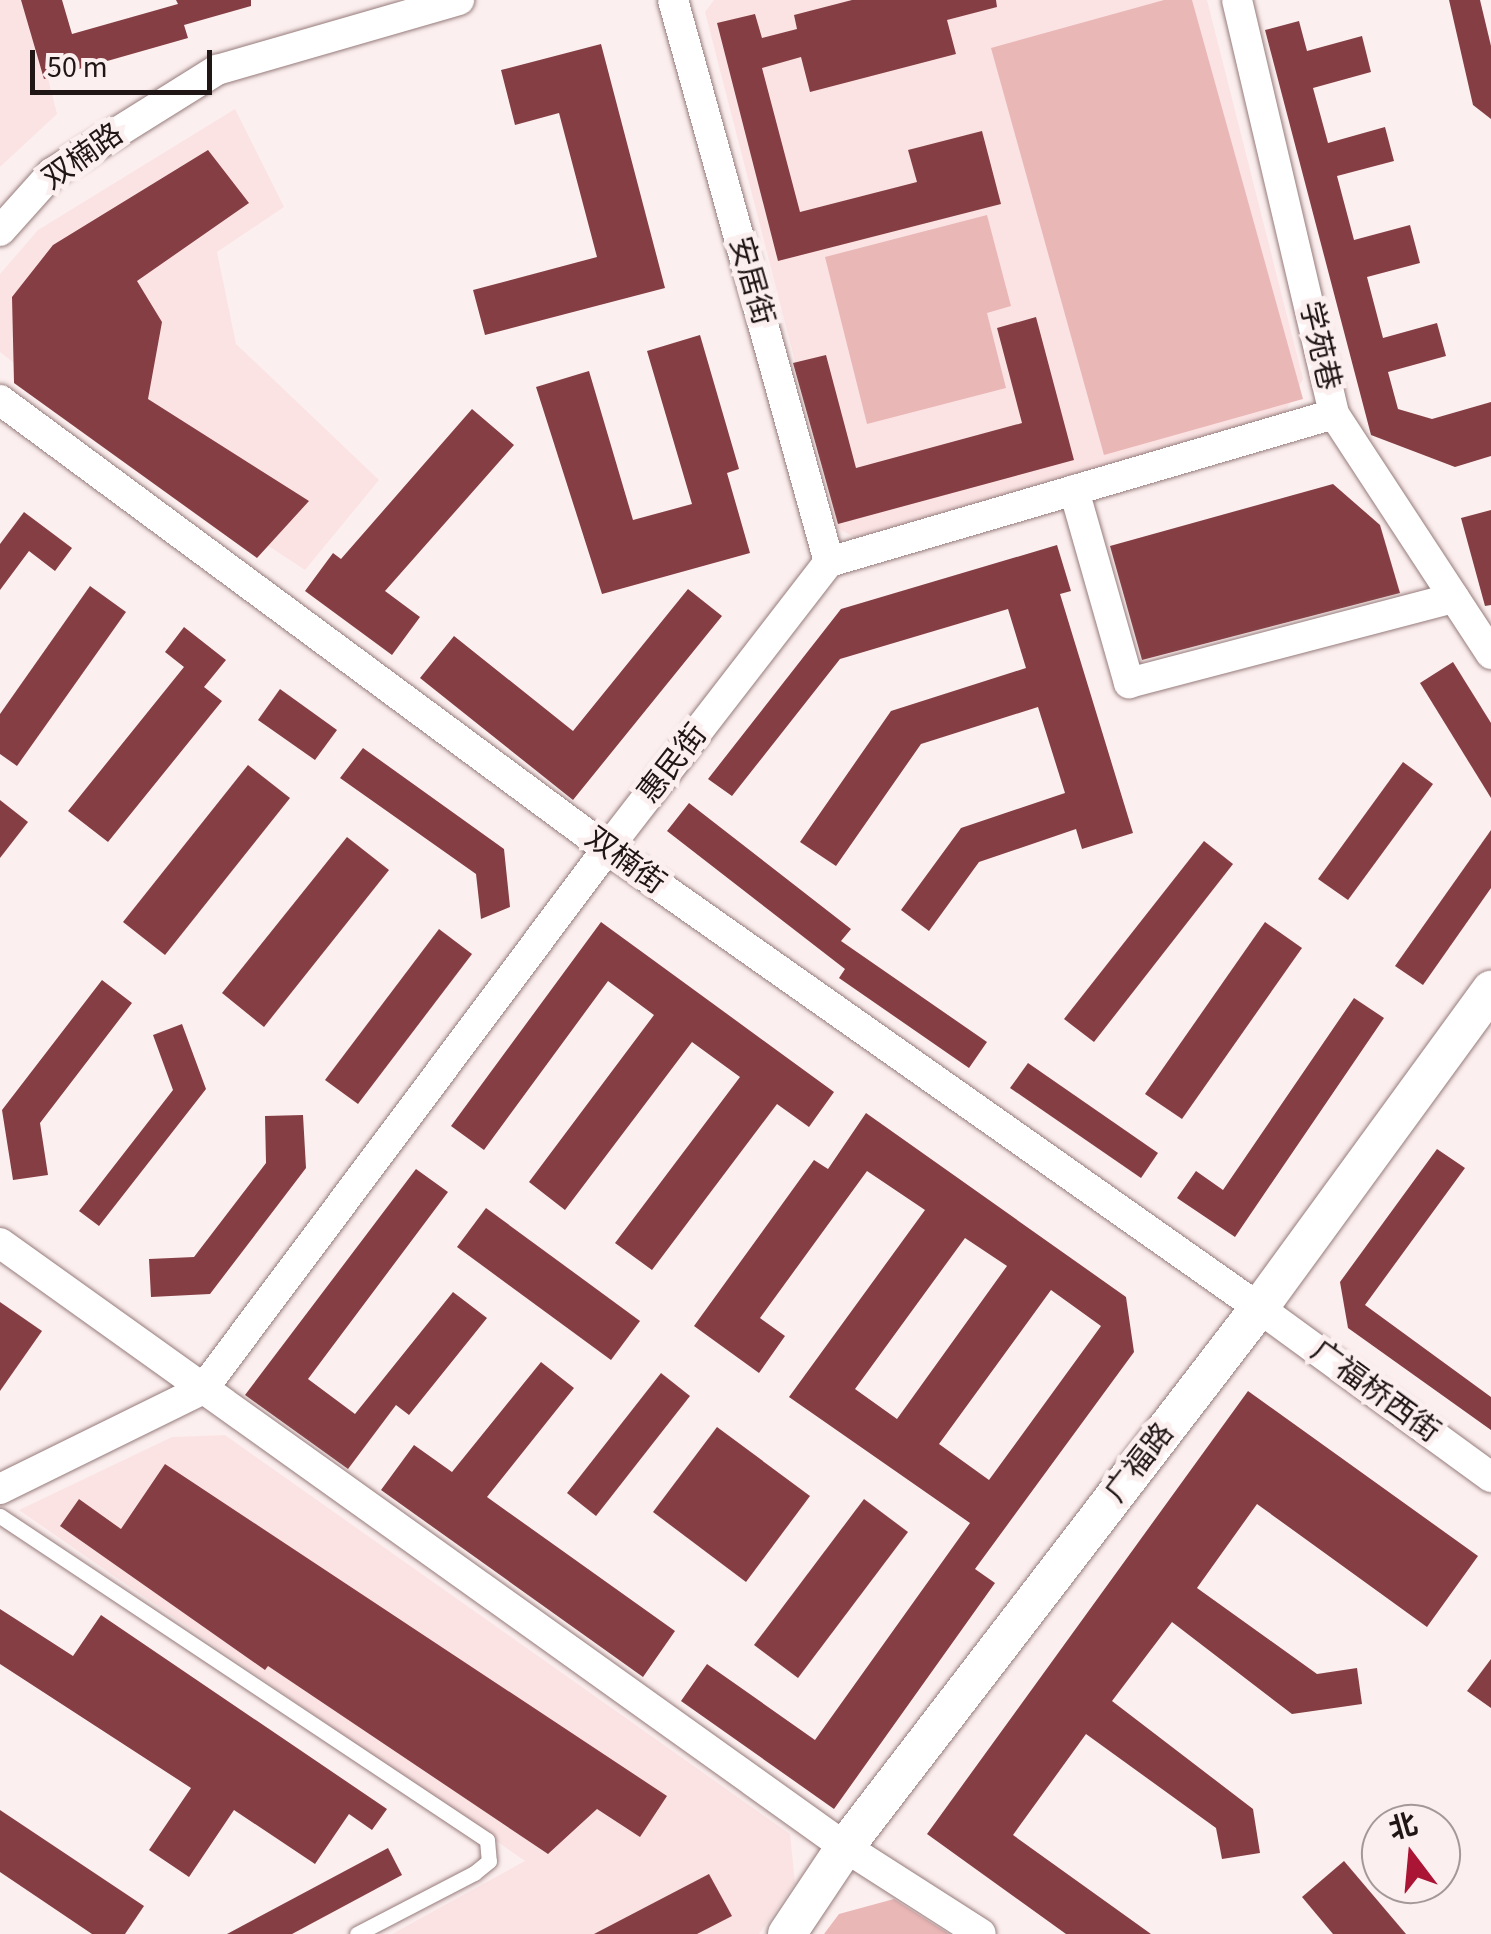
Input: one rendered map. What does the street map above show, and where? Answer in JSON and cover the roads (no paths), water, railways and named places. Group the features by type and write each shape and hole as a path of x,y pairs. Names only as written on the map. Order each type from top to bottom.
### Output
{"street":[{"name":"双楠路","path":"0,231 52,173 217,70 459,0"},
{"name":"安居街","path":"673,0 829,562"},
{"name":"学苑巷","path":"1237,0 1334,414 1491,654"},
{"name":"双楠街","path":"0,400 607,849 1259,1308"},
{"path":"829,562 1334,414"},
{"path":"1074,490 1129,682 1454,598"},
{"name":"惠民街","path":"203,1389 607,849 829,562"},
{"name":"广福路","path":"787,1934 845,1847 1259,1308 1491,990"},
{"path":"0,1243 845,1847 981,1934"},
{"name":"广福桥西街","path":"1259,1308 1491,1477"},
{"path":"0,1489 203,1389"}],"lane":[{"path":"0,1516 487,1840 488,1862 474,1873 357,1934"}]}
